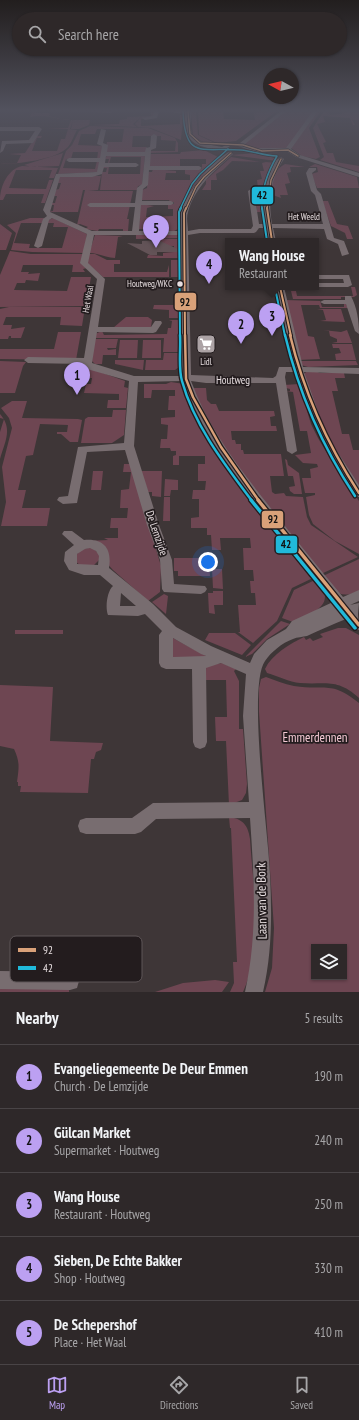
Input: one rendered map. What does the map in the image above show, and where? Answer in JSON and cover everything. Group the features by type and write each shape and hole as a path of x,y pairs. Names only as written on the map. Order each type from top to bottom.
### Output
{"street":[{"path":"69,160 103,160 123,157"},
{"path":"135,233 140,188 145,185 147,157"},
{"path":"226,157 204,177 193,192 184,213 186,379 194,404 226,458 259,502 340,603 354,611 359,625"},
{"path":"286,157 329,165 359,175"},
{"path":"271,238 266,194 271,176 290,158"},
{"path":"103,160 136,165"},
{"path":"103,160 98,175 57,176 46,213 91,233 254,231 256,226 251,191"},
{"path":"146,168 198,168"},
{"name":"Het Weeld","path":"314,169 311,169 309,173 314,191 318,194 326,227 331,239 341,243 345,254"},
{"path":"90,205 171,203"},
{"path":"38,246 46,219 51,216"},
{"path":"256,226 269,226"},
{"name":"Het Weeld","path":"269,226 326,227"},
{"name":"Het Waal","path":"91,233 84,263 101,279 93,329"},
{"path":"319,277 346,277 348,285 319,285"},
{"path":"281,290 298,369 308,404 339,462 359,493"},
{"path":"324,302 349,300 359,331"},
{"path":"158,323 153,330 93,329 88,361 90,366 134,379 186,379"},
{"path":"28,360 88,361"},
{"path":"298,369 320,369 326,371 359,369"},
{"name":"Houtweg","path":"186,379 275,381 280,377 282,370 298,369"},
{"path":"280,377 292,451"},
{"name":"De Lemzijde","path":"134,379 129,446 153,526 166,560 168,589 201,589"},
{"path":"63,500 73,500 82,449 129,446"},
{"path":"68,534 82,545"},
{"path":"103,570 104,556 100,548 91,544 82,545 71,552 70,561 73,567 84,570 103,570 148,608 171,631 253,671"},
{"path":"122,586 115,591 113,611 138,611 148,608"},
{"name":"Laan van de Bork","path":"254,992 259,970 263,938 262,874 250,716 253,671 260,658 272,644 291,632 297,625 359,595"},
{"name":"Laan van de Bork","path":"291,632 302,632 354,611"},
{"path":"171,631 166,635 166,663 199,663 222,657"},
{"path":"199,663 200,742"},
{"path":"86,826 135,826 153,811 256,810"},
{"path":"0,980 10,980"}],"green space":[{"path":"20,157 48,157 36,160 17,163"},
{"path":"49,157 62,157 59,166 32,167 24,165"},
{"path":"64,157 71,157 71,159 66,159 63,168 95,169 97,161 100,161 98,172 58,174"},
{"path":"106,157 111,157 109,164 104,163 108,163 109,159 105,159"},
{"path":"141,157 145,157 142,185 138,186 137,190 100,190 102,172 106,172 107,168 103,168 104,166 109,166 108,174 140,174"},
{"path":"149,157 218,157 219,160 192,188 185,203 180,228 174,231 139,229 140,204 154,206 147,208 146,217 173,216 173,209 168,209 168,204 174,204 174,202 170,202 169,200 141,200 142,190 147,188 148,172 152,172 153,169 176,171 176,173 166,173 165,180 190,180 190,175 185,174 185,169 202,169 202,164 206,164 206,159 180,159 180,166 148,168"},
{"path":"231,157 260,162 232,161 223,170 216,174 217,180 211,180 211,190 202,190 206,184 206,180"},
{"path":"249,157 272,157 278,160"},
{"path":"324,157 334,157 336,162 359,166 359,172 320,160"},
{"path":"262,163 276,163 264,189 264,212 257,212 256,202 260,202 258,190 254,190 253,188 258,188 257,180 262,179 260,171 264,171"},
{"path":"285,164 305,167 290,167 291,172 287,173 290,183 285,184 288,195 280,195 281,198 270,194 270,189 278,169"},
{"path":"315,164 357,177 359,188 317,188 311,174 318,172 317,167 309,167"},
{"path":"22,166 58,168 54,178 49,178 52,170 16,170 9,188 46,189 49,180 53,180 45,203 41,203 44,194 6,194 3,200 0,200 1,189 9,174"},
{"path":"101,176 98,190 88,191 133,191 127,219 129,219 128,231 123,231 123,229 99,229 98,231 85,229 88,227 80,224 77,225 85,190 83,190 78,212 48,212 53,211 54,205 50,205 50,203 55,203 57,196 52,196 55,190 59,189 61,183 57,183 59,177"},
{"path":"322,201 328,201 337,224 348,226 353,239 347,239 345,233 331,226"},
{"path":"30,218 45,218 43,223 21,223 14,243 30,244 29,248 62,248 68,227 53,227 54,223 47,223 48,220 53,218 87,234 84,253 11,250 16,233 7,225"},
{"path":"0,224 12,233 6,250 0,250"},
{"path":"175,234 182,238 136,239 136,235"},
{"path":"95,235 123,236 118,237 115,258 89,253"},
{"path":"154,239 182,239 182,258 147,258 148,255 163,256 163,253 174,252 174,246 162,246 158,240"},
{"path":"10,251 31,254 84,254 87,268 83,269 85,272 72,272 73,265 23,265 21,272 29,272 28,274 40,273 38,281 26,280 25,283 17,283 14,290 67,291 71,277 91,277 86,306 0,307 0,275"},
{"path":"89,254 95,254 107,260 120,260 120,264 114,264 114,272 167,272 169,265 169,277 103,277 87,263"},
{"path":"171,260 182,260 182,277 171,277"},
{"path":"351,287 355,287 357,295 354,297 341,297 341,299 293,299 291,291 296,291 297,296 353,296"},
{"path":"182,299 182,318 169,318 169,310 153,309 154,305 176,305 176,300"},
{"path":"285,300 320,301 322,307 344,307 344,304 346,304 348,308 320,308 319,305 301,305 308,336 314,337 320,359 298,360"},
{"path":"9,307 85,307 82,326 60,325 61,317 6,317 3,325 12,325 11,329 25,327 21,338 11,338 11,336 9,336 8,339 0,339 0,309"},
{"path":"317,309 341,309 345,322 320,321 326,320 323,310"},
{"path":"126,317 148,317 152,320 151,327 113,328"},
{"path":"169,320 182,320 182,352 163,352 164,338 94,338 95,334 102,331 104,335 167,334 168,328 171,328 172,321"},
{"path":"323,330 341,332 347,330 352,343 332,343 337,342 337,339 330,336 329,331"},
{"path":"58,332 81,332 76,360 0,359 0,349 54,349"},
{"path":"94,339 118,339 116,348 107,348 108,350 116,349 116,355 103,355 102,364 95,364 92,361"},
{"path":"120,340 138,340 137,358 118,358"},
{"path":"143,340 161,340 161,358 142,358"},
{"path":"332,344 352,344 356,360 336,360 335,354 341,353 339,348 333,348"},
{"path":"164,353 179,353 179,367 175,370 145,370 146,360 163,360"},
{"path":"115,360 144,360 143,370 115,364"},
{"path":"0,361 26,362 23,366 15,393 0,393"},
{"path":"298,361 356,361 358,365 308,367 301,365"},
{"path":"75,363 125,381 124,387 128,388 126,408 107,408 108,400 119,400 119,394 84,393 86,384 91,384 92,378 66,378 68,368 74,368"},
{"path":"315,371 320,373 344,373 345,378 335,378 338,391 332,391 342,434 349,434 353,450 359,450 359,486 326,434 303,375 306,372"},
{"path":"171,382 184,384 204,430 223,462 315,577 292,588 277,621 253,643 238,632 240,632 238,605 256,605 255,593 251,593 250,581 254,581 253,570 244,570 243,548 251,548 250,538 220,538 221,550 212,550 211,535 207,535 207,528 191,528 191,518 199,517 199,499 192,499 193,490 205,490 206,481 198,481 198,464 205,464 205,456 179,456 179,465 173,465 173,456 176,455 176,451 171,451 170,448 160,448 161,439 167,439 168,425 161,424 161,418 175,417 175,410 168,410 169,396 175,396 175,390 152,390 151,398 144,398 144,384 166,384"},
{"path":"299,384 311,424 318,438 338,472 359,501 359,554 335,541 313,524 309,515 306,497 315,495 315,493 305,493 302,478 311,478 310,469 318,467 317,464 303,463 295,455 311,453 307,431 300,431 293,392 286,391 290,391 290,389 286,388 284,385"},
{"path":"192,388 206,388 207,400 211,404 216,404 219,411 274,411 275,416 270,417 271,426 276,426 277,431 231,431 232,440 235,440 236,444 241,444 241,450 243,450 244,454 281,454 284,476 270,476 272,492 275,494 284,493 286,496 303,497 307,517 311,525 358,557 321,574 235,464 214,430"},
{"path":"12,401 27,401 22,418 82,420 78,442 70,442 61,434 57,434 57,432 67,432 68,425 40,424 33,455 26,456 18,490 26,490 22,508 50,508 47,526 1,526 6,502 2,467 12,428 9,418 1,408"},
{"path":"113,410 126,410 124,435 112,443 81,443 85,419 88,417 112,417"},
{"path":"4,419 7,435 0,459 0,432"},
{"path":"285,459 287,460 288,465 299,473 302,494 294,494 290,491 289,487 295,486 293,476 288,476"},
{"path":"124,464 130,464 161,566 160,592 148,601 113,570 87,541 108,540 104,538 118,538 118,528 110,528 111,518 127,518 128,508 120,508 121,490 129,489 131,472 123,472"},
{"path":"93,471 103,471 101,490 91,490"},
{"path":"141,471 162,471 161,497 152,496 152,492 148,492"},
{"path":"165,479 178,480 178,490 171,490 170,496 164,496"},
{"path":"164,497 170,497 170,521 163,521"},
{"path":"93,548 99,553 100,559 94,565 81,566 75,561 76,555 81,550"},
{"path":"174,558 209,558 210,576 178,576 178,571 174,571"},
{"path":"359,559 359,591 352,594 342,594 335,590 323,576"},
{"path":"212,569 222,569 223,589 213,588"},
{"path":"317,579 323,588 325,596 324,602 320,607 293,622 282,618 294,590"},
{"path":"213,591 223,591 223,605 214,605 215,614 209,613 208,593 213,593"},
{"path":"164,594 168,596 166,614 152,602"},
{"path":"281,621 290,624 267,639 252,654 245,657"},
{"path":"338,628 346,628 359,635 359,698 338,685 296,682 267,673 265,669 268,664 287,646 304,637 306,640 310,638 313,641 323,637 320,634"},
{"path":"15,630 63,630 63,634 15,634"},
{"path":"209,633 235,633 251,645 242,655 205,640"},
{"path":"171,637 206,656 206,657 172,659"},
{"path":"222,663 236,669 234,671 239,681 239,729 243,729 247,784 246,793 242,800 229,805 226,741 216,741 215,717 227,717 226,680 206,680 202,673 206,666"},
{"name":"Emmerdennen","path":"266,677 294,686 334,689 341,691 359,703 359,992 265,992 272,968 274,928 259,712 259,688 261,679"},
{"path":"0,685 53,687 50,741 103,743 101,750 96,752 94,759 91,759 88,793 20,792 21,786 18,786 17,782 19,768 14,749 0,746"},
{"path":"229,817 241,821 248,830 255,897 256,916 253,955 243,992 230,992 234,983 233,962 237,962 231,828"},
{"path":"215,980 229,982 222,992 155,992 183,983"},
{"path":"0,988 69,989 69,992 0,992"}],"building":[{"path":"158,240 180,250 180,252 157,252 157,255 150,255 127,243 142,244 142,241"}],"transit line":[{"name":"42","path":"219,157 200,174 192,184 179,212 181,380 196,415 225,464 247,495 355,628"},
{"name":"92","path":"226,157 204,177 196,187 184,213 186,379 193,397 211,431 231,463 253,494 359,625"},
{"name":"42","path":"266,238 262,207 263,187 266,177 276,157"},
{"name":"92","path":"271,238 267,209 268,189 281,159"},
{"name":"42","path":"275,290 288,345 303,396 324,446 338,471 355,496"},
{"name":"92","path":"281,290 299,369 317,419 342,468 359,493"}],"place":[{"name":"De Schepershof","path":"156,248"},
{"name":"Houtweg/WKC","path":"180,284"},
{"name":"Sieben, De Echte Bakker","path":"209,284"},
{"name":"Wang House","path":"272,336"},
{"name":"Lidl","path":"206,344"},
{"name":"Gülcan Market","path":"241,344"},
{"name":"Evangeliegemeente De Deur Emmen","path":"77,395"}]}
